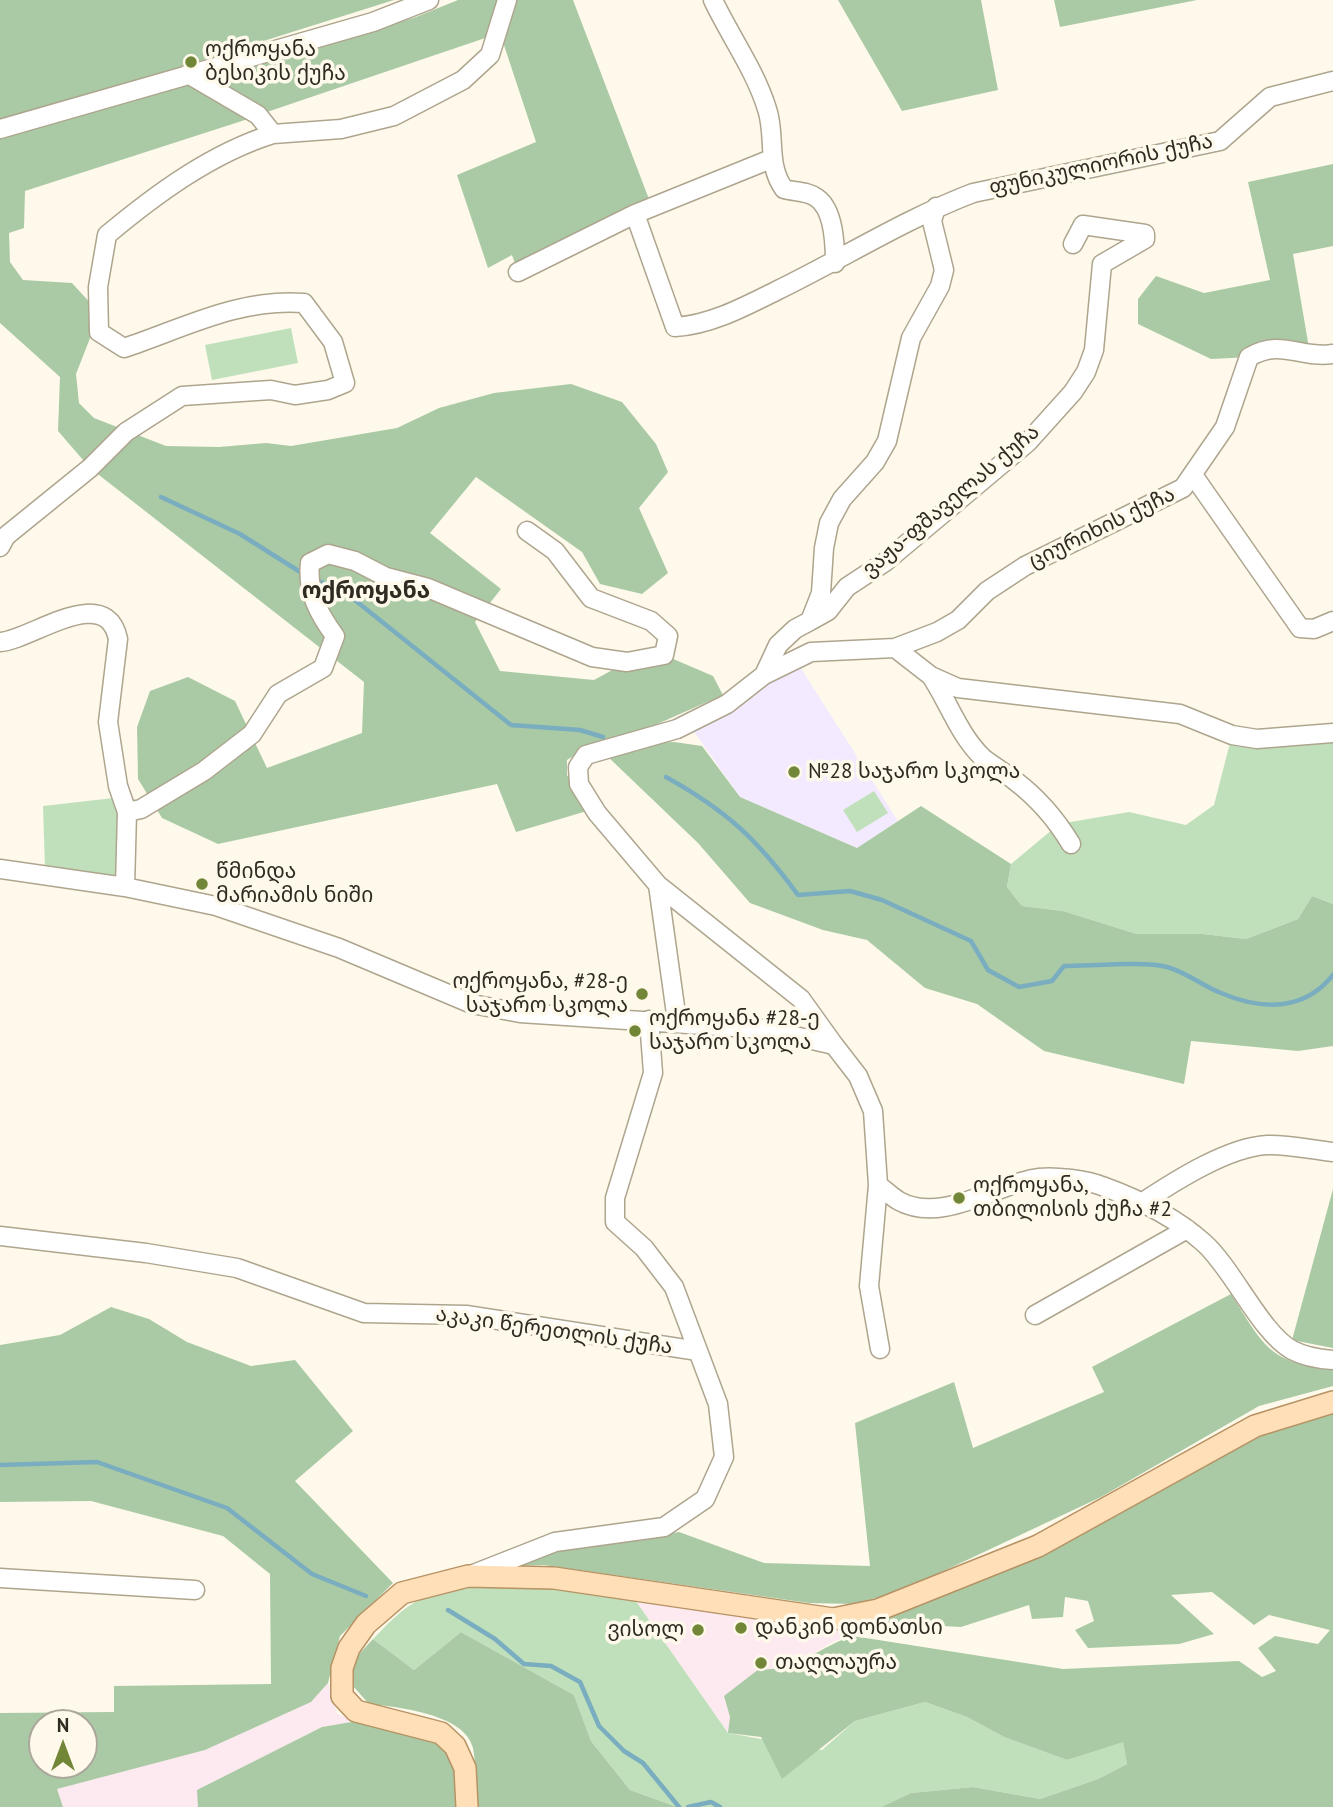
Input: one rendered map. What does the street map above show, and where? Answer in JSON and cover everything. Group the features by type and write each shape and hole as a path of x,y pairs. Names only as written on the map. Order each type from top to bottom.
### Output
{"main road":[{"path":"467,1807 465,1768 455,1746 441,1733 356,1711 342,1696 342,1668 349,1648 366,1624 402,1593 468,1576 554,1578 833,1619 878,1610 1038,1546 1255,1426 1333,1402"}],"street":[{"path":"0,129 373,22 429,0"},
{"path":"2,538 90,468 126,432 182,396 271,390 295,395 328,390 345,383 332,342 304,303 278,301 228,310 124,348 99,332 98,286 107,235 206,162 249,141 273,134 341,129 394,116 463,80 490,55 507,0"},
{"path":"713,0 769,111 771,159 784,189 809,194 824,205 833,235 835,263"},
{"path":"188,74 258,115 273,134"},
{"name":"ფუნიკულიორის ქუჩა","path":"635,214 658,276 670,320 675,327 718,318 835,263 936,207 974,193 1220,141 1270,97 1333,81"},
{"path":"519,272 635,214 771,159"},
{"path":"880,1349 869,1286 878,1185 873,1111 858,1076 802,999 658,885 597,813 579,784 578,767 586,755 677,729 727,704 764,675 778,645 795,629 810,621 821,593 824,548 829,523 842,499 875,462 887,441 911,338 940,286 944,270 933,234 936,207"},
{"name":"ვაჟა-ფშაველას ქუჩა","path":"810,621 828,611 847,587 885,562 1028,442 1073,392 1086,372 1094,349 1102,264 1145,239 1145,233 1083,225 1073,244"},
{"name":"ციურიხის ქუჩა","path":"764,675 811,652 895,648 937,632 958,620 987,591 1025,566 1183,488 1225,427 1249,357 1261,350 1283,347 1318,356 1333,354"},
{"path":"1193,475 1300,628 1314,629 1333,621"},
{"path":"127,812 141,809 204,771 252,734 278,694 323,668 335,636 316,611 309,577 310,563 328,554 355,561 386,577 428,588 592,657 627,662 664,655 668,636 651,621 591,598 555,551 527,531"},
{"path":"0,642 9,642 59,618 90,616 108,619 116,627 118,639 108,722 118,786 127,812 125,887"},
{"path":"895,648 931,676 958,688 1181,714 1232,734 1257,739 1333,733"},
{"path":"931,676 948,702 961,731 983,758 1038,801 1059,824 1071,844"},
{"path":"0,869 125,887 216,906 339,948 472,1004 520,1013 677,1021 764,1029 834,1045"},
{"path":"658,885 677,1021"},
{"path":"468,1576 555,1542 664,1527 705,1499 724,1457 718,1404 674,1287 644,1248 615,1222 615,1198 653,1073 649,1020"},
{"path":"1143,1202 1182,1176 1222,1158 1266,1145 1333,1152"},
{"path":"878,1185 901,1202 936,1208 961,1204 1039,1178 1098,1184 1143,1202 1187,1229 1206,1245 1266,1324 1290,1349 1313,1359 1333,1360"},
{"path":"1035,1315 1187,1229"},
{"name":"აკაკი წერეთლის ქუჩა","path":"0,1236 146,1253 237,1268 364,1312 466,1315 698,1351"},
{"path":"0,1578 195,1590"}],"shaded area":[{"name":"№28 საჯარო სკოლა","path":"797,662 898,821 857,848 740,797 692,729 764,686"},
{"path":"633,1597 881,1615 886,1623 832,1642 805,1659 724,1696 730,1717 728,1733"},
{"path":"328,1683 337,1714 357,1721 322,1727 198,1790 198,1807 63,1807 56,1789 205,1750 311,1702"}],"green space":[{"path":"0,0 394,0 184,66 0,119"},
{"path":"458,0 573,0 652,207 518,272 512,255 488,268 457,175 536,142 500,33 267,112 211,79 416,17"},
{"path":"838,0 981,0 998,90 902,111"},
{"path":"1054,0 1197,0 1060,27"},
{"path":"193,83 248,119 25,191 24,228 9,233 10,262 23,280 72,283 94,307 96,323 76,374 79,403 94,418 166,446 219,447 266,443 291,446 397,428 439,408 494,393 571,384 622,402 656,444 668,472 639,508 668,573 642,594 600,584 582,552 476,477 430,533 501,589 475,622 500,671 594,680 627,662 664,655 713,676 723,695 655,725 588,747 567,760 567,775 587,811 516,832 497,784 218,844 162,818 138,779 137,727 150,691 188,677 235,701 267,768 362,733 364,682 90,468 58,431 60,377 0,323 0,137"},
{"path":"1333,164 1333,246 1293,254 1310,354 1211,359 1138,324 1138,299 1156,276 1204,293 1270,280 1248,182"},
{"path":"291,328 298,363 212,380 205,345"},
{"path":"1333,733 1333,904 1312,896 1298,919 1246,939 1203,934 1137,934 1063,911 1022,906 1007,887 1011,864 1059,824 1129,812 1186,825 1214,805 1232,735"},
{"path":"674,742 702,746 740,797 857,848 921,806 1011,864 1007,887 1022,906 1063,911 1137,934 1203,934 1246,939 1298,919 1312,896 1333,904 1333,1046 1298,1051 1191,1041 1184,1084 1044,1051 977,1004 925,988 867,940 823,930 750,903 698,843 605,754 644,743"},
{"path":"874,791 888,813 857,832 843,810"},
{"path":"114,798 122,813 118,877 45,869 43,806"},
{"path":"1333,1189 1333,1348 1292,1340"},
{"path":"1231,1294 1260,1339 1270,1349 1295,1362 1333,1368 1333,1386 1259,1406 1101,1497 899,1592 853,1604 809,1603 544,1565 511,1566 540,1554 679,1532 764,1563 870,1566 855,1423 954,1382 973,1448 1104,1392 1092,1367"},
{"path":"111,1307 149,1319 187,1342 251,1366 295,1360 353,1431 295,1481 393,1583 340,1636 328,1683 311,1702 205,1750 98,1778 98,1712 114,1712 114,1686 271,1684 270,1574 223,1536 91,1501 0,1502 0,1345 60,1335"},
{"path":"1333,1411 1333,1807 881,1807 911,1793 973,1787 1040,1799 1098,1779 1127,1764 1123,1742 1067,1760 1004,1737 967,1717 925,1702 855,1721 782,1779 761,1737 728,1733 730,1717 724,1696 759,1669 784,1667 853,1636 1063,1669 1239,1661 1262,1677 1276,1671 1258,1648 1275,1636 1318,1644 1330,1630 1269,1615 1254,1625 1212,1592 1171,1595 1214,1634 1179,1644 1088,1648 1075,1630 1094,1621 1088,1601 1065,1597 1063,1617 1032,1619 1029,1605 961,1627 886,1623 881,1615 1254,1431"},
{"path":"548,1583 633,1597 728,1733 822,1750 855,1721 925,1702 967,1717 1004,1737 1067,1760 1123,1741 1127,1764 1098,1779 1040,1799 973,1787 911,1793 881,1807 677,1807 630,1790 591,1741 574,1695 461,1632 414,1670 373,1639 408,1606 429,1596 480,1585"},
{"path":"461,1632 574,1695 591,1741 630,1790 677,1807 479,1807 473,1748 467,1736 457,1727 429,1714 369,1704 353,1686 351,1663 373,1639 414,1670"},
{"path":"0,1713 28,1713 28,1779 95,1779 57,1789 63,1807 0,1807"},
{"path":"357,1721 397,1728 424,1736 435,1743 445,1752 452,1764 456,1779 457,1807 198,1807 197,1790 322,1727"}],"waterway":[{"path":"161,497 240,534 305,575"},
{"path":"316,580 346,593 511,725 580,730 603,737"},
{"path":"666,777 707,802 740,828 769,858 798,895 850,891 882,900 971,941 988,970 1019,987 1052,981 1064,966 1146,964 1174,969 1236,999 1266,1005 1309,996 1333,975"},
{"path":"0,1465 97,1462 227,1508 312,1574 366,1596"},
{"path":"448,1610 495,1639 524,1664 551,1666 580,1682 599,1726 624,1751 643,1763 679,1807"},
{"path":"688,1807 711,1802 720,1807"}],"place":[{"name":"ოქროყანა ბესიკის ქუჩა","path":"191,62"},
{"name":"№28 საჯარო სკოლა","path":"794,772"},
{"name":"წმინდა მარიამის ნიში","path":"202,884"},
{"name":"ოქროყანა, #28-ე საჯარო სკოლა","path":"642,994"},
{"name":"ოქროყანა #28-ე საჯარო სკოლა","path":"635,1031"},
{"name":"ოქროყანა, თბილისის ქუჩა #2","path":"959,1198"},
{"name":"დანკინ დონათსი","path":"741,1628"},
{"name":"ვისოლ","path":"698,1630"},
{"name":"თაღლაურა","path":"761,1663"}],"district":[{"name":"ოქროყანა","path":"366,591"}]}
